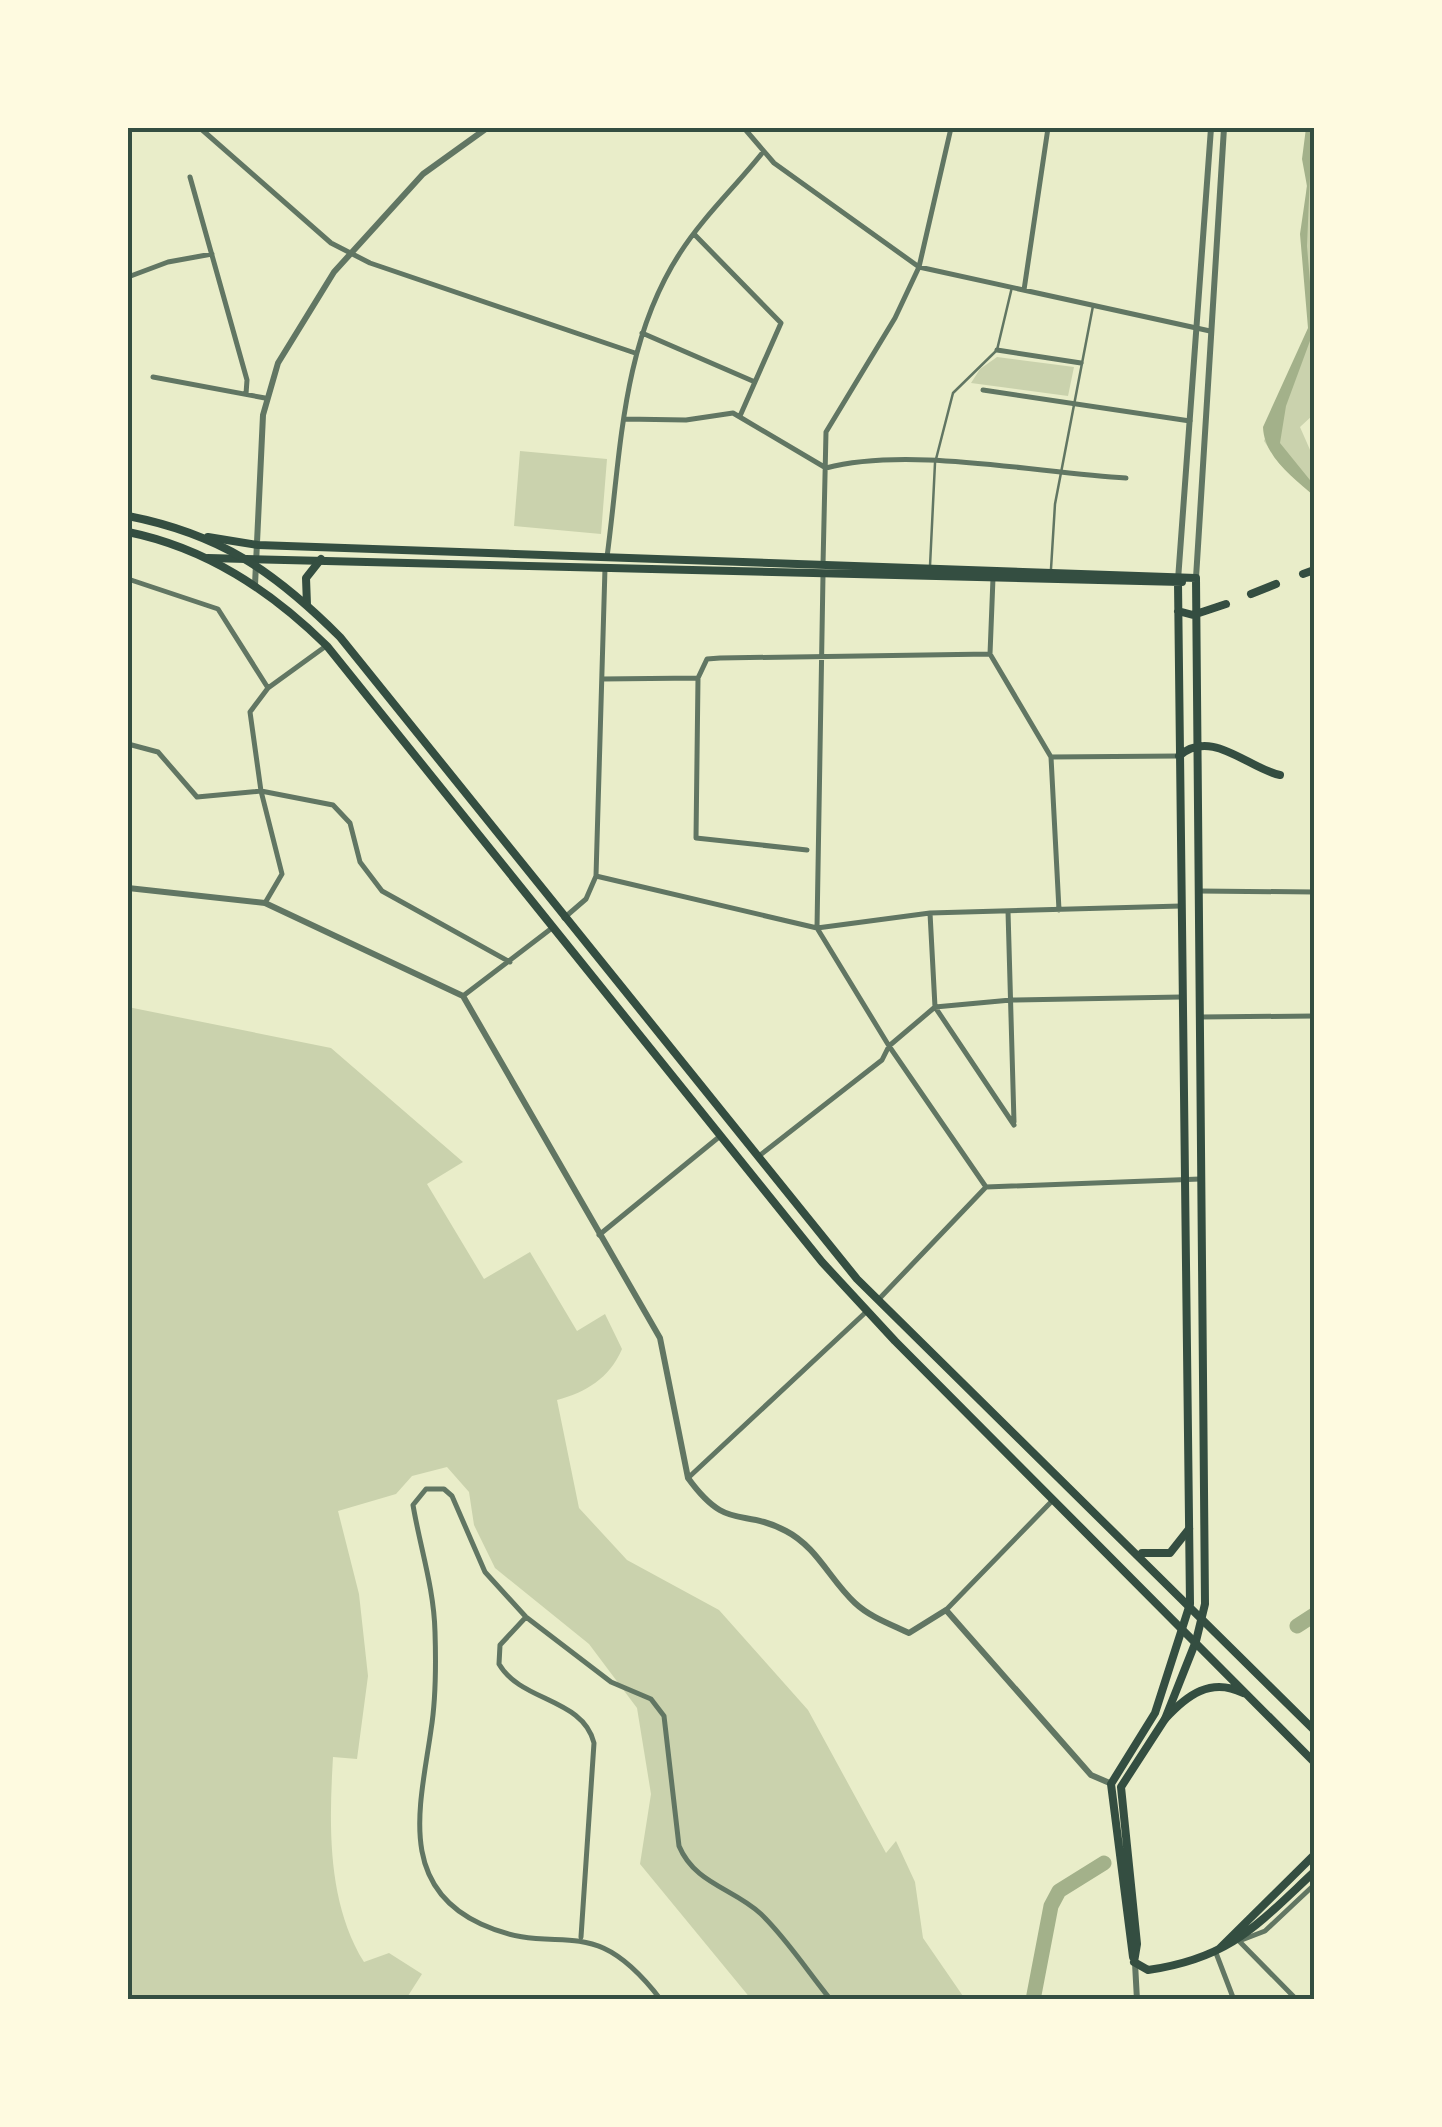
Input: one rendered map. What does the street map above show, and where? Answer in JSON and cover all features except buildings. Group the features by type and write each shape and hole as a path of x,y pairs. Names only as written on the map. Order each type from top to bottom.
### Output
{"main road":[{"path":"128,516 258,545 993,578 1196,578 1203,1618 1166,1719"},
{"path":"128,532 208,558 255,585 327,646 720,1137 866,1312 1314,1762"},
{"path":"208,536 257,561 314,612"},
{"path":"208,558 246,557"},
{"path":"257,561 321,558 605,570 1050,570 1178,578"},
{"path":"321,558 304,586 306,604 375,678 756,1158 877,1301 1132,1547 1314,1730"},
{"path":"1302,574 1314,570"},
{"path":"1178,578 1190,1604 1185,1630 1150,1724 1116,1786 1137,1944 1134,1962 1148,1970 1182,1965 1239,1941 1314,1872"},
{"path":"1251,594 1276,584"},
{"path":"1178,611 1196,614 1226,604"},
{"path":"1179,756 1198,748 1232,750 1280,775"},
{"path":"720,1137 732,1127"},
{"path":"1132,1547 1152,1556 1170,1553 1190,1530"},
{"path":"1116,1786 1184,1700 1210,1687 1231,1688 1254,1700"},
{"path":"1216,1952 1314,1855"}],"street":[{"path":"200,128 331,243 350,254 634,353"},
{"path":"255,585 265,398 288,345 350,254 422,174 487,128"},
{"path":"744,128 764,152 918,267 1210,331"},
{"path":"951,128 918,267 895,318 826,432 817,928 889,1046 986,1187"},
{"path":"1024,290 1048,128"},
{"path":"1178,578 1211,128"},
{"path":"1196,578 1224,128"},
{"path":"564,918 586,898 596,876 605,570 634,353 672,266 764,152"},
{"path":"190,177 247,380 246,394"},
{"path":"694,234 781,324 740,416"},
{"path":"128,277 212,254"},
{"path":"642,333 755,382"},
{"path":"997,350 1081,362"},
{"path":"153,377 265,398"},
{"path":"983,390 1190,420"},
{"path":"624,419 686,420 724,412 740,416 826,468 855,460 1126,478"},
{"path":"993,578 990,654 1051,757 1059,910"},
{"path":"128,580 218,609 268,688"},
{"path":"265,904 282,874 249,721 254,703 268,688 327,646"},
{"path":"808,850 696,838 698,678 707,659 990,654"},
{"path":"602,679 698,678"},
{"path":"128,744 158,752 197,798 262,791 333,805 350,823 360,862 382,891 510,962"},
{"path":"1051,757 1179,756"},
{"path":"596,876 817,928 930,913 1180,906"},
{"path":"128,888 265,904 463,996 660,1338 688,1478 724,1514 773,1525 802,1542 870,1615 909,1632 946,1610 1054,1498"},
{"path":"1199,891 1314,892"},
{"path":"930,913 936,1007 1014,1125 1008,911"},
{"path":"463,996 552,928"},
{"path":"756,1158 882,1060 889,1046 936,1007 1011,1000 1182,997"},
{"path":"1201,1017 1314,1016"},
{"path":"600,1235 720,1137"},
{"path":"877,1301 986,1187 1203,1180"},
{"path":"688,1478 866,1312"},
{"path":"660,2000 630,1962 582,1938 516,1935 490,1928 452,1906 427,1868 416,1825 432,1726 435,1632 413,1504 416,1496 436,1487 452,1496 484,1572 526,1617 611,1682 651,1699 664,1716 679,1846 687,1865 696,1875 746,1900 766,1918 831,2000"},
{"path":"946,1610 1091,1775 1116,1786"},
{"path":"526,1617 500,1644 499,1664 515,1683 585,1722 594,1743 582,1938"},
{"path":"1297,2000 1239,1941 1265,1931 1314,1885"},
{"path":"1216,1952 1234,2000"},
{"path":"1134,1962 1138,2000"}],"lane":[{"path":"930,568 934,463 953,393 997,350 1012,287"},
{"path":"1050,570 1060,475 1093,304"}],"shaded area":[{"path":"1306,128 1312,128 1307,246 1314,330 1286,406 1280,443 1314,485 1314,496 1274,457 1263,427 1308,328 1300,234 1307,186 1302,159"},
{"path":"1314,132 1314,414 1300,427 1314,459 1314,496 1280,464 1264,441 1310,325 1304,248 1308,158"},
{"path":"997,357 1074,367 1068,396 971,383 980,369"},
{"path":"520,451 607,459 601,534 514,526"},
{"path":"128,1007 331,1048 463,1162 427,1184 484,1279 530,1252 577,1331 605,1314 622,1349 617,1359 596,1383 557,1400 579,1508 627,1560 719,1610 808,1710 886,1853 896,1841 915,1882 923,1938 965,1999 751,1999 640,1864 651,1794 637,1708 589,1644 495,1568 474,1525 469,1492 447,1467 412,1476 396,1494 338,1511 359,1594 368,1676 357,1759 333,1757 331,1836 337,1889 352,1939 364,1962 389,1953 422,1974 406,1999 128,1999"}],"waterway":[{"path":"1297,1626 1314,1615"},
{"path":"1033,2000 1051,1906 1059,1891 1104,1863"}]}
